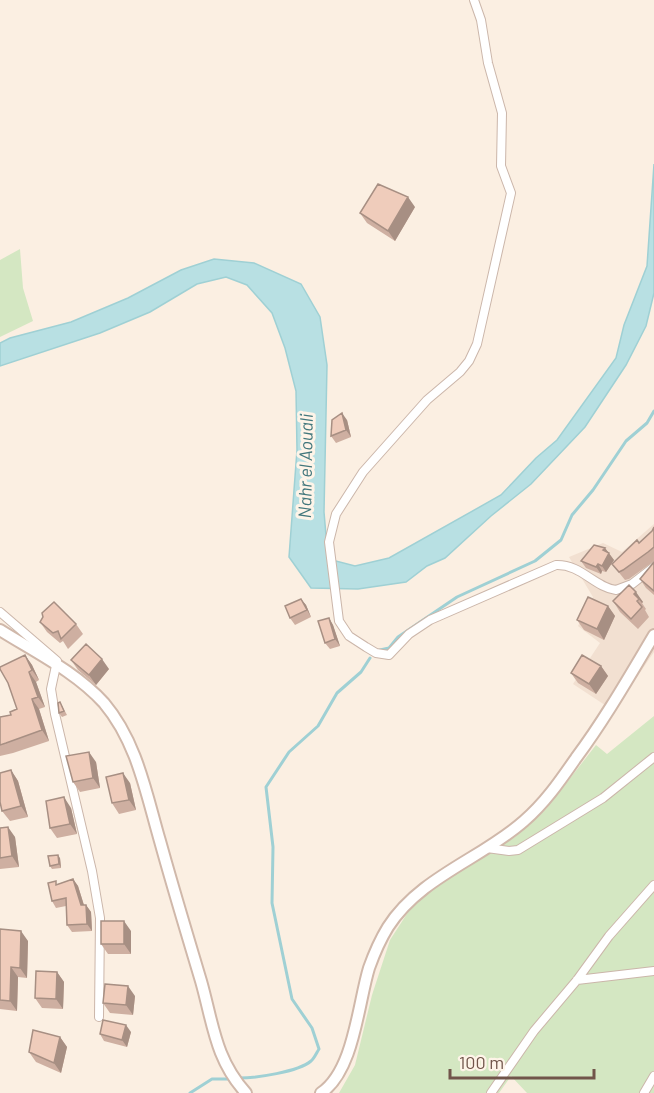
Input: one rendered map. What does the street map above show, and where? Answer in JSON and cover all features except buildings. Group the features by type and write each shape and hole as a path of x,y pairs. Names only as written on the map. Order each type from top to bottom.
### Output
{"main road":[{"path":"0,630 57,664 103,703 126,734 133,751 223,1060 234,1080 246,1093"},
{"path":"321,1093 328,1088 344,1063 369,969 378,945 389,926 404,906 428,886 487,848 522,823 539,807 555,789 610,710 654,635"}],"street":[{"path":"474,0 481,20 488,63 502,113 501,166 511,193 477,344 469,361 460,372 427,399 363,472 336,514 329,542 339,621 349,636 376,653 389,655 410,634 430,620 556,565 577,569 603,586 616,590 632,584 654,567"},
{"path":"0,612 50,653 57,664 51,689 55,714 92,871 100,918 99,1017"},
{"path":"487,848 518,850 603,798 654,757"},
{"path":"490,1093 534,1030 577,980 609,936 654,885"},
{"path":"577,980 654,971"},
{"path":"644,1093 654,1076"}],"shaded area":[{"path":"654,524 654,652 614,711 573,684 600,643 578,626 593,597 569,557 603,543 622,552"}],"green space":[{"path":"20,249 23,288 33,321 0,337 0,260"},
{"path":"654,716 654,1093 527,1093 511,1076 499,1093 339,1093 355,1065 372,995 390,940 412,906 443,882 515,837 546,809 596,745 607,754"}],"water":[{"name":"Nahr el Aouali","path":"654,164 654,293 646,326 626,365 585,427 531,484 491,516 445,558 427,566 406,582 358,589 311,588 289,557 297,450 296,391 285,348 272,313 247,285 226,277 197,284 150,312 100,333 0,366 0,343 10,338 71,322 128,298 181,270 214,259 254,263 301,284 320,317 327,365 324,512 328,559 355,566 389,558 501,495 536,458 557,440 616,358 624,325 647,266"}],"waterway":[{"path":"380,650 389,648 398,637 457,597 535,561 561,540 572,515 593,490 626,441 647,423 654,411"},
{"path":"239,1078 266,1076 297,1068 312,1060 319,1049 312,1028 292,999 272,903 273,847 266,787 289,752 318,726 337,693 361,672 370,658"},
{"path":"190,1093 212,1079 232,1079"}]}
